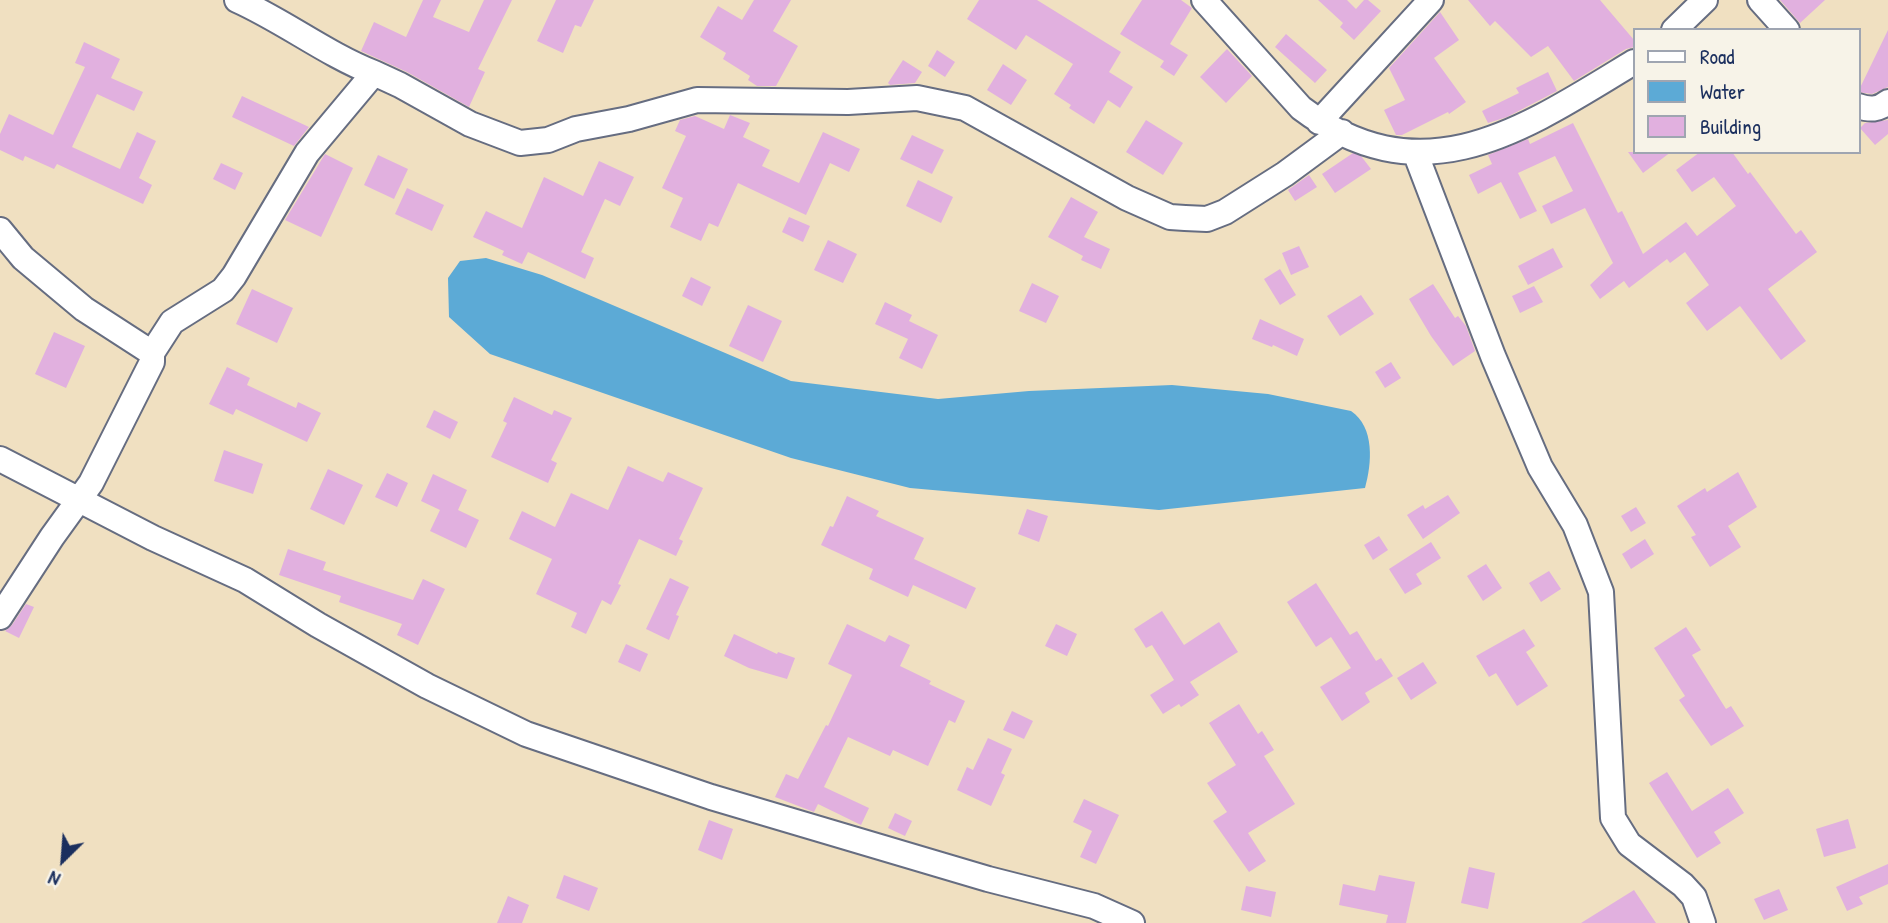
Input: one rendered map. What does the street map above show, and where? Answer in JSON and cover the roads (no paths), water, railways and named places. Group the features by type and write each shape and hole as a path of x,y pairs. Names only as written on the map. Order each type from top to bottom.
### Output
{"street":[{"path":"237,0 470,124 520,143 548,140 576,129 629,119 697,100 848,102 917,98 965,108 1127,198 1170,217 1207,219 1225,212 1285,174 1342,132"},
{"path":"1204,0 1282,90 1319,122 1384,149 1426,154 1474,146 1539,117 1632,63"},
{"path":"1319,122 1431,0"},
{"path":"1676,28 1704,0"},
{"path":"1760,0 1785,28"},
{"path":"0,617 52,537 80,501 150,367 152,352 172,322 223,290 307,153 374,73"},
{"path":"1860,107 1870,110 1888,102"},
{"path":"1415,152 1493,356 1540,467 1575,524 1601,592 1614,818 1629,844 1683,884 1694,897 1703,923"},
{"path":"0,230 23,258 84,309 152,352"},
{"path":"0,459 181,552 245,580 317,625 427,686 526,734 659,781 988,879 1094,906 1132,923"}],"water":[{"path":"486,258 542,275 791,381 938,399 1029,391 1172,385 1268,394 1351,411 1364,426 1370,447 1365,488 1159,510 910,488 791,458 490,354 449,317 448,278 460,261"}]}
